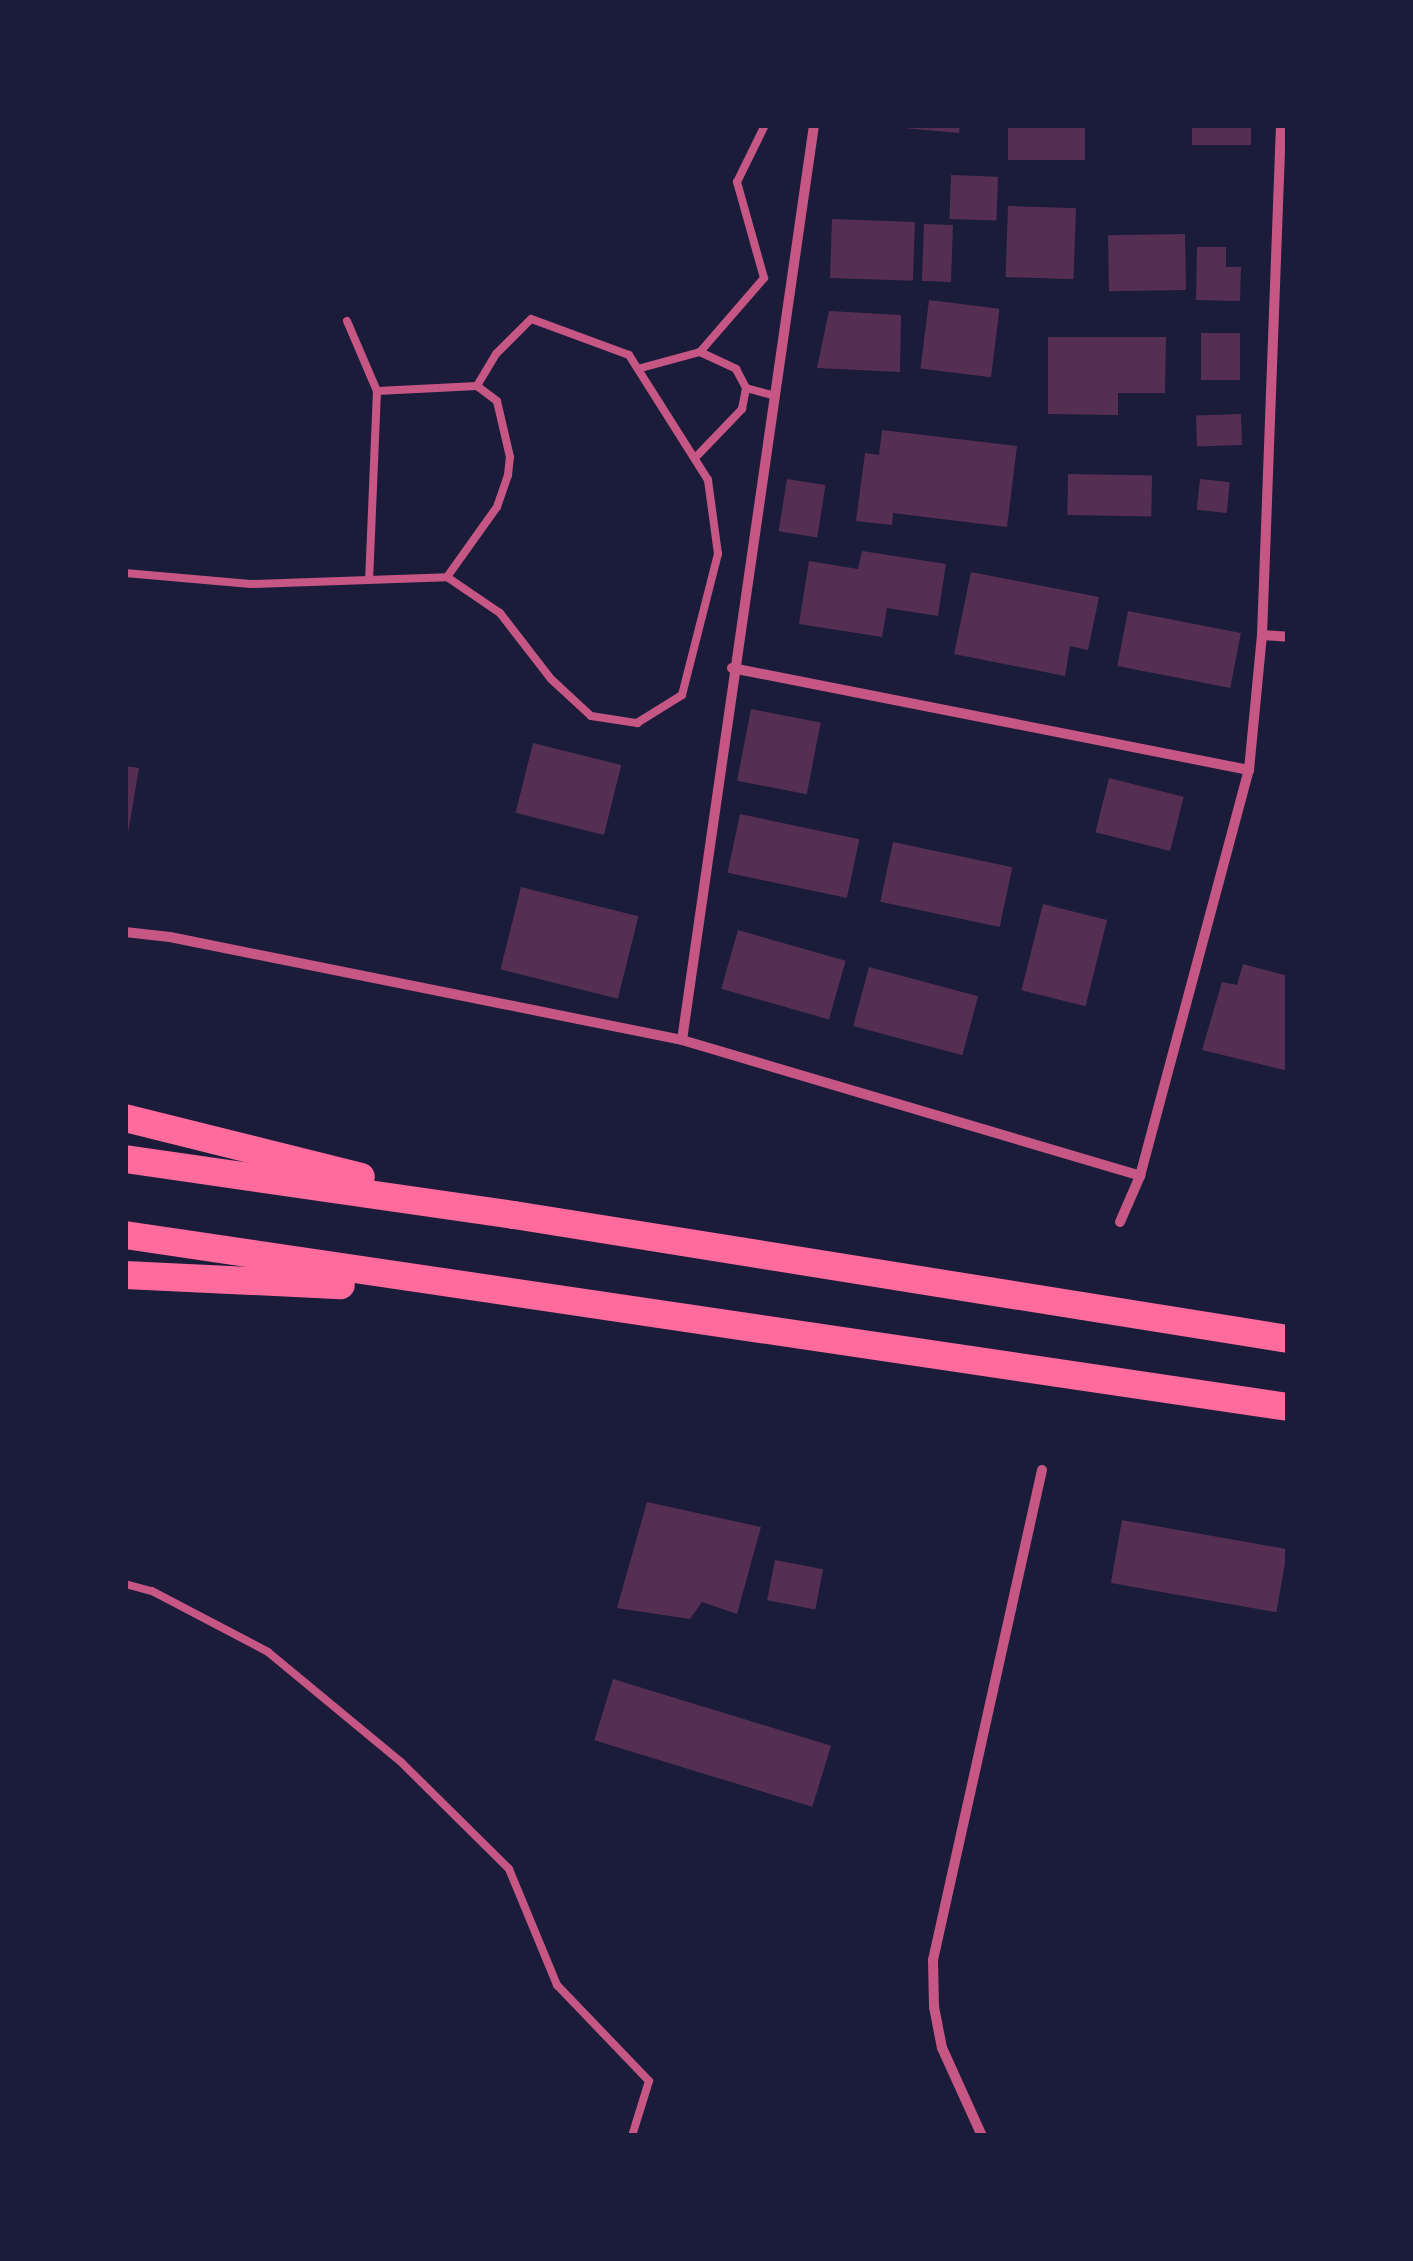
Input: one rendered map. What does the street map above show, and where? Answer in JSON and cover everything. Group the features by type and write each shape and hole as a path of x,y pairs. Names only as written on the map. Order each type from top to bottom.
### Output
{"highway":[{"path":"125,1118 514,1215"},
{"path":"125,1159 514,1215 1288,1338"},
{"path":"125,1236 1288,1407"},
{"path":"125,1275 482,1291"}],"street":[{"path":"682,1040 732,668 814,125"},
{"path":"1120,1222 1140,1176 1249,770 1262,635 1281,125"},
{"path":"1262,635 1288,637"},
{"path":"732,668 1249,770"},
{"path":"125,932 170,936 682,1040 1140,1176"},
{"path":"982,2136 942,2048 934,2007 934,1960 1042,1470"}],"lane":[{"path":"640,368 700,352 764,278 737,182 765,125"},
{"path":"125,573 251,584 448,577 500,613 550,678 591,716 637,723 682,695 718,554 708,480 629,355 531,319 496,354 478,386"},
{"path":"347,321 377,391 368,578"},
{"path":"695,458 742,408 746,388 736,369 700,352"},
{"path":"377,391 478,386 496,401 510,457 508,475 497,507 448,577"},
{"path":"746,388 773,395"},
{"path":"125,1584 152,1591 268,1652 401,1762 509,1869 557,1985 649,2081 632,2136"}],"building":[{"path":"870,125 960,125 959,133"},
{"path":"1008,125 1085,125 1085,160 1008,160"},
{"path":"1192,125 1251,125 1251,145 1192,145"},
{"path":"951,175 998,177 996,221 949,219"},
{"path":"1008,206 1076,208 1073,279 1006,277"},
{"path":"832,219 915,222 913,281 830,278"},
{"path":"924,224 953,225 951,282 922,281"},
{"path":"1185,234 1186,290 1109,291 1108,235"},
{"path":"1197,247 1226,247 1226,267 1241,267 1240,301 1196,300"},
{"path":"929,300 999,309 991,377 921,368"},
{"path":"829,311 901,315 900,372 817,368"},
{"path":"1201,333 1240,333 1240,380 1201,380"},
{"path":"1048,337 1166,337 1165,393 1118,393 1118,415 1048,414"},
{"path":"1241,414 1242,445 1197,447 1196,416"},
{"path":"882,430 1017,446 1007,527 893,513 892,525 856,521 865,453 879,455"},
{"path":"1068,474 1152,475 1151,516 1067,515"},
{"path":"787,479 826,485 817,537 779,531"},
{"path":"1200,479 1230,482 1227,513 1197,510"},
{"path":"862,551 946,564 938,616 887,608 882,637 799,624 809,561 858,569"},
{"path":"971,572 1099,597 1088,650 1070,646 1065,676 954,654"},
{"path":"1128,611 1241,633 1230,688 1117,666"},
{"path":"751,709 821,723 807,794 737,781"},
{"path":"533,743 621,765 604,835 516,813"},
{"path":"125,766 139,768 127,839 125,838"},
{"path":"1109,778 1184,797 1170,851 1095,832"},
{"path":"740,814 859,839 847,898 728,873"},
{"path":"893,842 1012,867 1000,927 880,902"},
{"path":"521,887 638,916 618,999 500,969"},
{"path":"1043,904 1107,920 1086,1006 1021,990"},
{"path":"738,930 846,961 829,1020 721,989"},
{"path":"1243,964 1288,976 1288,1071 1202,1050 1222,982 1237,985"},
{"path":"869,967 978,996 962,1055 853,1026"},
{"path":"647,1502 761,1527 737,1614 702,1602 690,1619 617,1608"},
{"path":"1122,1520 1287,1549 1276,1612 1111,1583"},
{"path":"775,1560 823,1569 815,1610 767,1600"},
{"path":"613,1679 831,1746 812,1807 594,1740"}]}
